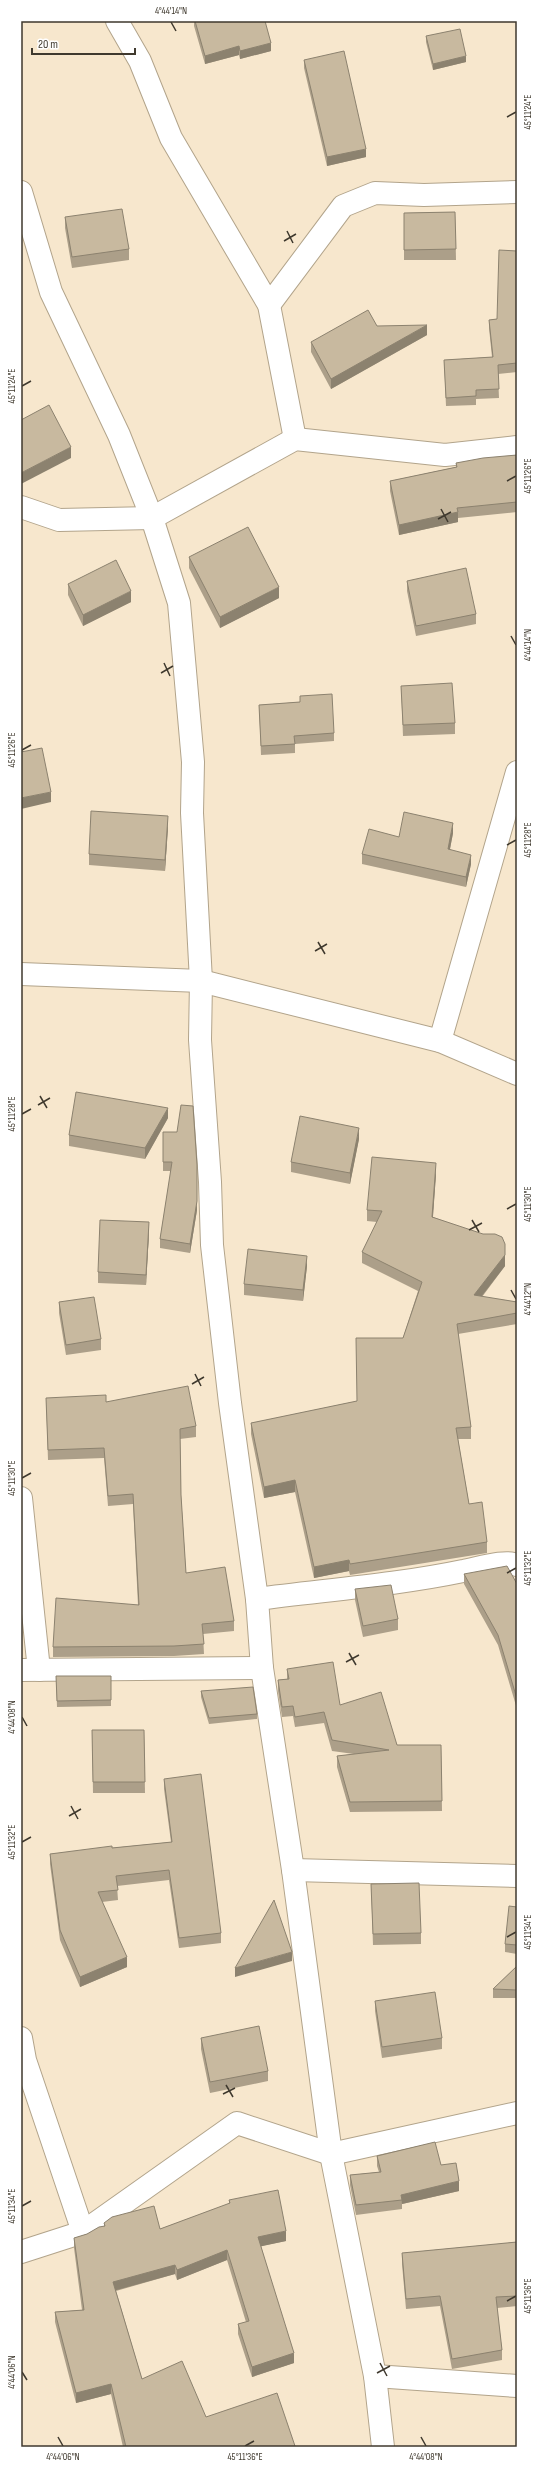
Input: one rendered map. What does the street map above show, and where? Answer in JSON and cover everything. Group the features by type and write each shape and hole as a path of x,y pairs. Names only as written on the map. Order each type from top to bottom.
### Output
{"street":[{"path":"118,21 140,61 171,138 269,305 295,439"},
{"path":"21,192 51,292 119,435 152,518 179,603 193,762 192,813 201,981 200,1040 210,1182 212,1245 230,1403 257,1599 262,1668 293,1870 331,2154 374,2376 383,2447"},
{"path":"269,305 343,206 375,193 424,196 517,192"},
{"path":"21,507 59,520 152,518 295,439 445,455 517,448"},
{"path":"440,1041 517,772"},
{"path":"21,974 201,981 440,1041 517,1074"},
{"path":"21,1498 30,1670 262,1668"},
{"path":"257,1599 447,1574 495,1565 513,1563 517,1565"},
{"path":"293,1870 517,1876"},
{"path":"21,2038 25,2060 83,2232"},
{"path":"21,2252 83,2232 237,2123 331,2154 517,2113"},
{"path":"374,2376 517,2386"}],"building":[{"path":"195,21 265,21 271,43 240,51 239,46 205,56"},
{"path":"460,29 466,56 433,64 426,36"},
{"path":"344,51 366,149 327,157 304,60"},
{"path":"122,209 129,249 72,257 65,217"},
{"path":"455,212 456,249 404,250 404,213"},
{"path":"499,250 517,251 517,363 498,365 499,389 476,390 476,396 446,398 444,360 493,357 489,320 497,319"},
{"path":"368,310 377,326 427,325 331,379 311,342"},
{"path":"49,405 71,447 21,473 21,420"},
{"path":"517,455 517,502 457,508 458,512 399,525 390,481 457,467 456,463 483,458"},
{"path":"248,527 279,587 220,617 189,557"},
{"path":"116,560 131,591 83,615 68,584"},
{"path":"466,568 476,614 416,626 407,581"},
{"path":"452,683 455,723 403,725 401,686"},
{"path":"332,694 334,733 294,736 295,744 261,746 259,705 300,702 300,696"},
{"path":"42,748 51,792 21,798 21,752"},
{"path":"91,811 168,816 165,860 89,854"},
{"path":"404,812 453,823 448,849 471,855 466,877 362,854 369,829 399,837"},
{"path":"76,1092 168,1108 145,1148 69,1135"},
{"path":"181,1105 193,1106 197,1165 197,1201 190,1244 160,1239 172,1162 163,1162 163,1132 177,1132"},
{"path":"300,1116 359,1128 350,1173 291,1162"},
{"path":"372,1157 436,1163 432,1217 483,1234 495,1234 502,1237 505,1244 505,1255 474,1295 517,1302 517,1313 457,1324 471,1427 456,1428 469,1504 482,1502 487,1542 350,1564 349,1560 314,1567 295,1480 264,1487 251,1423 357,1401 356,1338 403,1338 422,1282 362,1252 382,1211 367,1210"},
{"path":"100,1220 149,1222 146,1275 98,1272"},
{"path":"248,1249 307,1256 303,1290 244,1284"},
{"path":"94,1297 101,1339 66,1345 59,1302"},
{"path":"188,1386 196,1426 180,1429 181,1495 186,1573 225,1567 234,1621 202,1624 204,1644 174,1646 53,1647 56,1598 139,1605 133,1494 108,1496 104,1448 48,1450 46,1398 106,1395 106,1402"},
{"path":"507,1566 517,1584 517,1699 498,1635 464,1574"},
{"path":"391,1585 398,1619 363,1626 355,1589"},
{"path":"333,1662 340,1705 381,1692 397,1745 441,1745 442,1801 350,1802 337,1756 389,1750 332,1740 324,1712 295,1717 293,1706 282,1707 278,1680 289,1679 287,1669"},
{"path":"56,1676 111,1676 111,1700 57,1701"},
{"path":"253,1687 257,1714 209,1718 201,1691"},
{"path":"92,1730 144,1730 145,1782 93,1782"},
{"path":"201,1774 221,1933 179,1938 169,1870 116,1876 118,1890 98,1892 127,1957 80,1977 60,1930 50,1854 112,1846 112,1848 172,1842 164,1779"},
{"path":"419,1883 421,1933 373,1934 371,1884"},
{"path":"274,1900 292,1952 235,1968"},
{"path":"509,1906 517,1907 517,1945 505,1944"},
{"path":"517,1966 517,1990 493,1989"},
{"path":"435,1992 442,2038 382,2047 375,2001"},
{"path":"259,2026 268,2071 210,2082 201,2038"},
{"path":"435,2142 441,2165 456,2163 459,2181 401,2195 402,2200 356,2205 350,2175 381,2172 377,2156"},
{"path":"278,2190 286,2231 258,2237 294,2353 252,2367 238,2324 249,2321 227,2250 177,2270 175,2265 113,2282 142,2379 182,2361 206,2417 277,2393 295,2446 126,2447 111,2384 76,2393 55,2312 84,2310 74,2238 87,2234 99,2227 105,2226 104,2223 112,2217 154,2206 160,2229 230,2203 229,2200"},
{"path":"517,2242 517,2296 496,2297 502,2350 452,2359 440,2296 406,2299 402,2253"}]}
